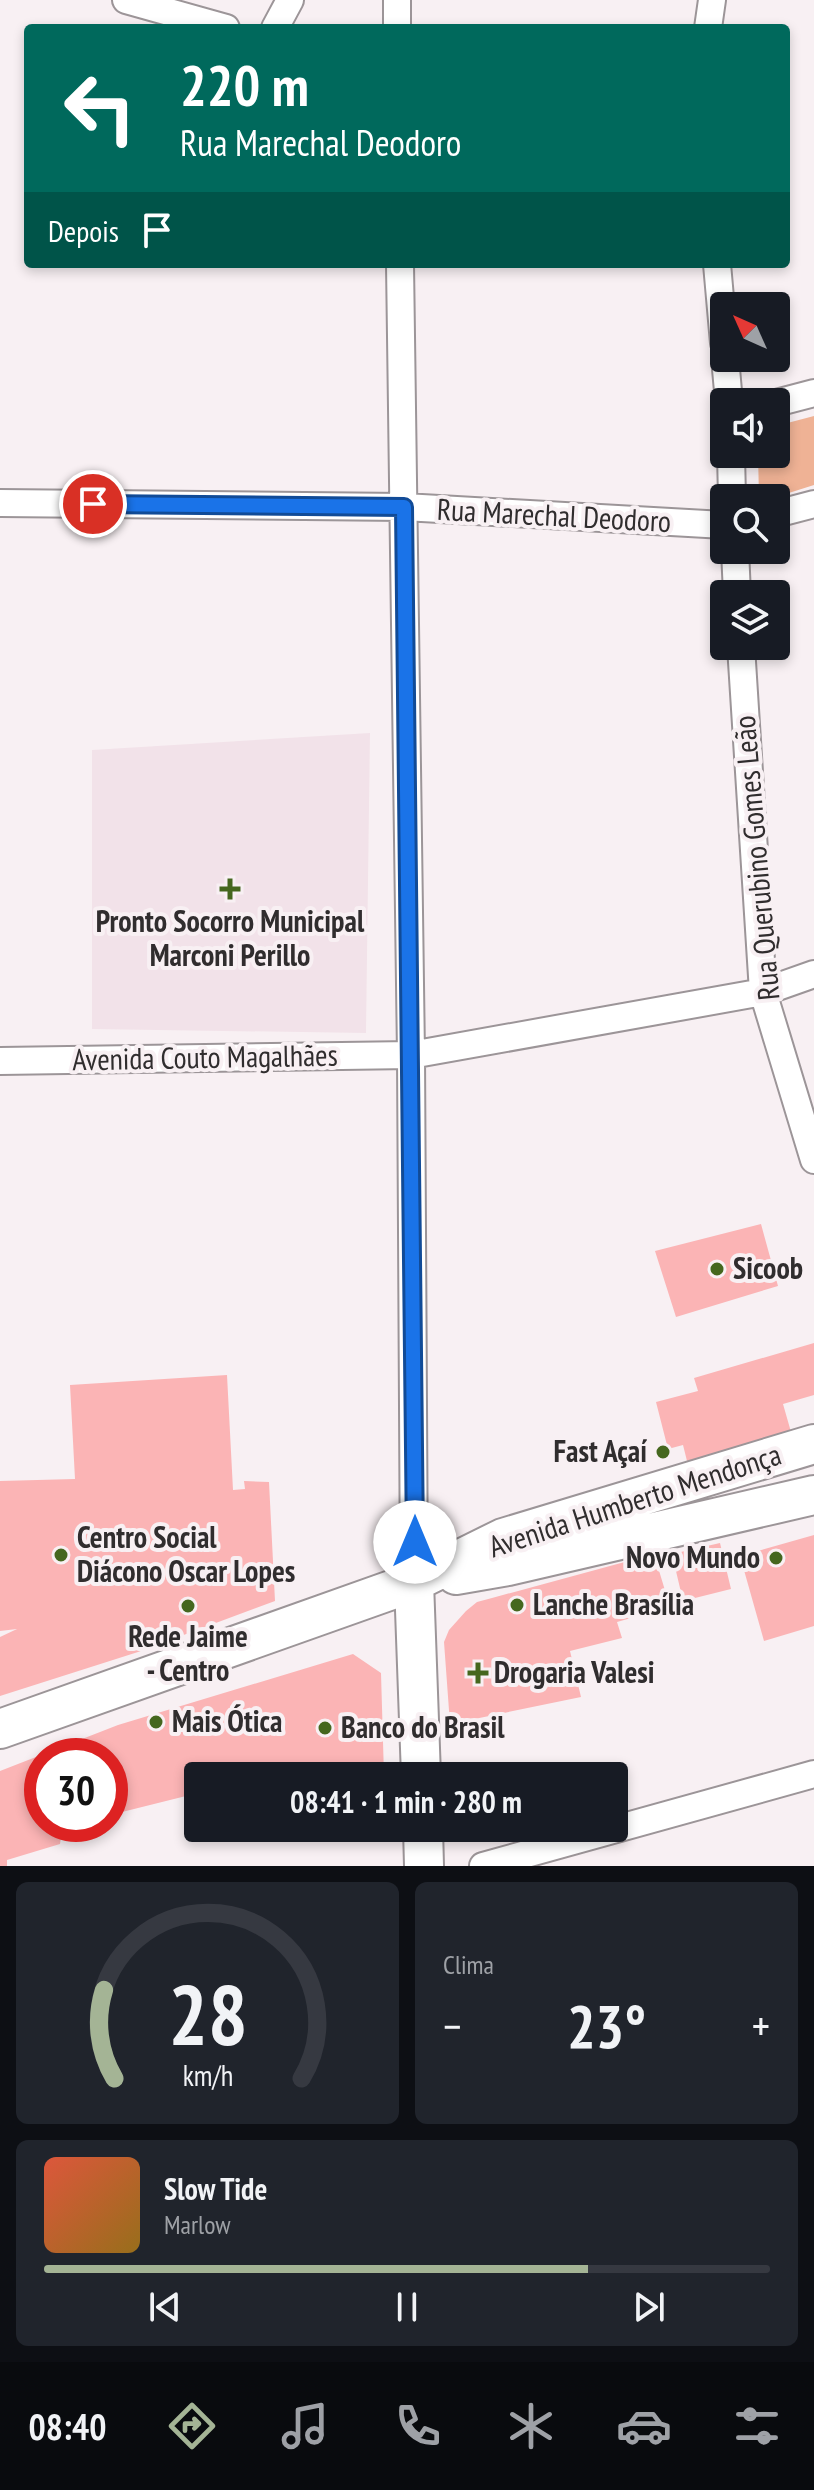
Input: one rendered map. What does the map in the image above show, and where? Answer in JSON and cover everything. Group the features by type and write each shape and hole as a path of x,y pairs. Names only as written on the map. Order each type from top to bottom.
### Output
{"main road":[{"name":"Avenida Humberto Mendonça","path":"0,1729 414,1582 503,1538 814,1444"},
{"name":"Avenida Humberto Mendonça","path":"414,1582 508,1566 814,1495"},
{"path":"414,1582 420,1762"},
{"path":"423,1842 424,1866"}],"street":[{"path":"126,0 212,24"},
{"path":"277,24 290,0"},
{"path":"397,0 397,24"},
{"path":"709,24 712,0"},
{"path":"400,268 411,1055 414,1582"},
{"path":"717,268 719,292"},
{"path":"790,399 814,393"},
{"name":"Rua Marechal Deodoro","path":"0,503 404,507 710,524"},
{"path":"790,510 814,504"},
{"name":"Rua Querubino Gomes Leão","path":"742,660 763,992 814,1160"},
{"name":"Avenida Couto Magalhães","path":"0,1061 411,1055 763,992 814,974"},
{"path":"483,1866 814,1774"}],"shaded area":[{"path":"814,416 814,485 790,493 790,484 759,484 758,468 790,468 790,422"},
{"name":"Pronto Socorro Municipal Marconi Perillo","path":"370,733 366,1033 92,1029 92,750"}],"building":[{"name":"Sicoob","path":"761,1224 778,1286 676,1317 655,1251"},
{"path":"814,1343 814,1395 783,1404 791,1432 687,1461 683,1445 668,1449 656,1402 698,1391 694,1378"},
{"path":"227,1375 233,1490 245,1489 244,1481 269,1482 275,1601 138,1652 0,1696 0,1637 17,1629 0,1631 0,1481 75,1479 70,1385"},
{"path":"814,1535 814,1626 764,1641 740,1556"},
{"path":"720,1543 731,1589 683,1601 672,1554"},
{"path":"654,1554 670,1607 617,1622 622,1638 570,1651 581,1697 450,1724 444,1642 449,1630 466,1611 477,1602"},
{"path":"353,1654 381,1673 384,1762 184,1762 184,1796 128,1810 128,1738 85,1738 118,1725"},
{"path":"24,1762 24,1842 60,1842 7,1860 7,1866 0,1866 0,1771"}],"place":[{"name":"Pronto Socorro Municipal Marconi Perillo","path":"230,889"},
{"name":"Sicoob","path":"717,1269"},
{"name":"Fast Açaí","path":"663,1452"},
{"name":"Centro Social Diácono Oscar Lopes","path":"61,1555"},
{"name":"Novo Mundo","path":"776,1558"},
{"name":"Lanche Brasília","path":"517,1605"},
{"name":"Rede Jaime - Centro","path":"188,1606"},
{"name":"Drogaria Valesi","path":"478,1673"},
{"name":"Mais Ótica","path":"156,1722"},
{"name":"Banco do Brasil","path":"325,1728"}],"route":[{"path":"93,504 404,507 415,1542"}]}
